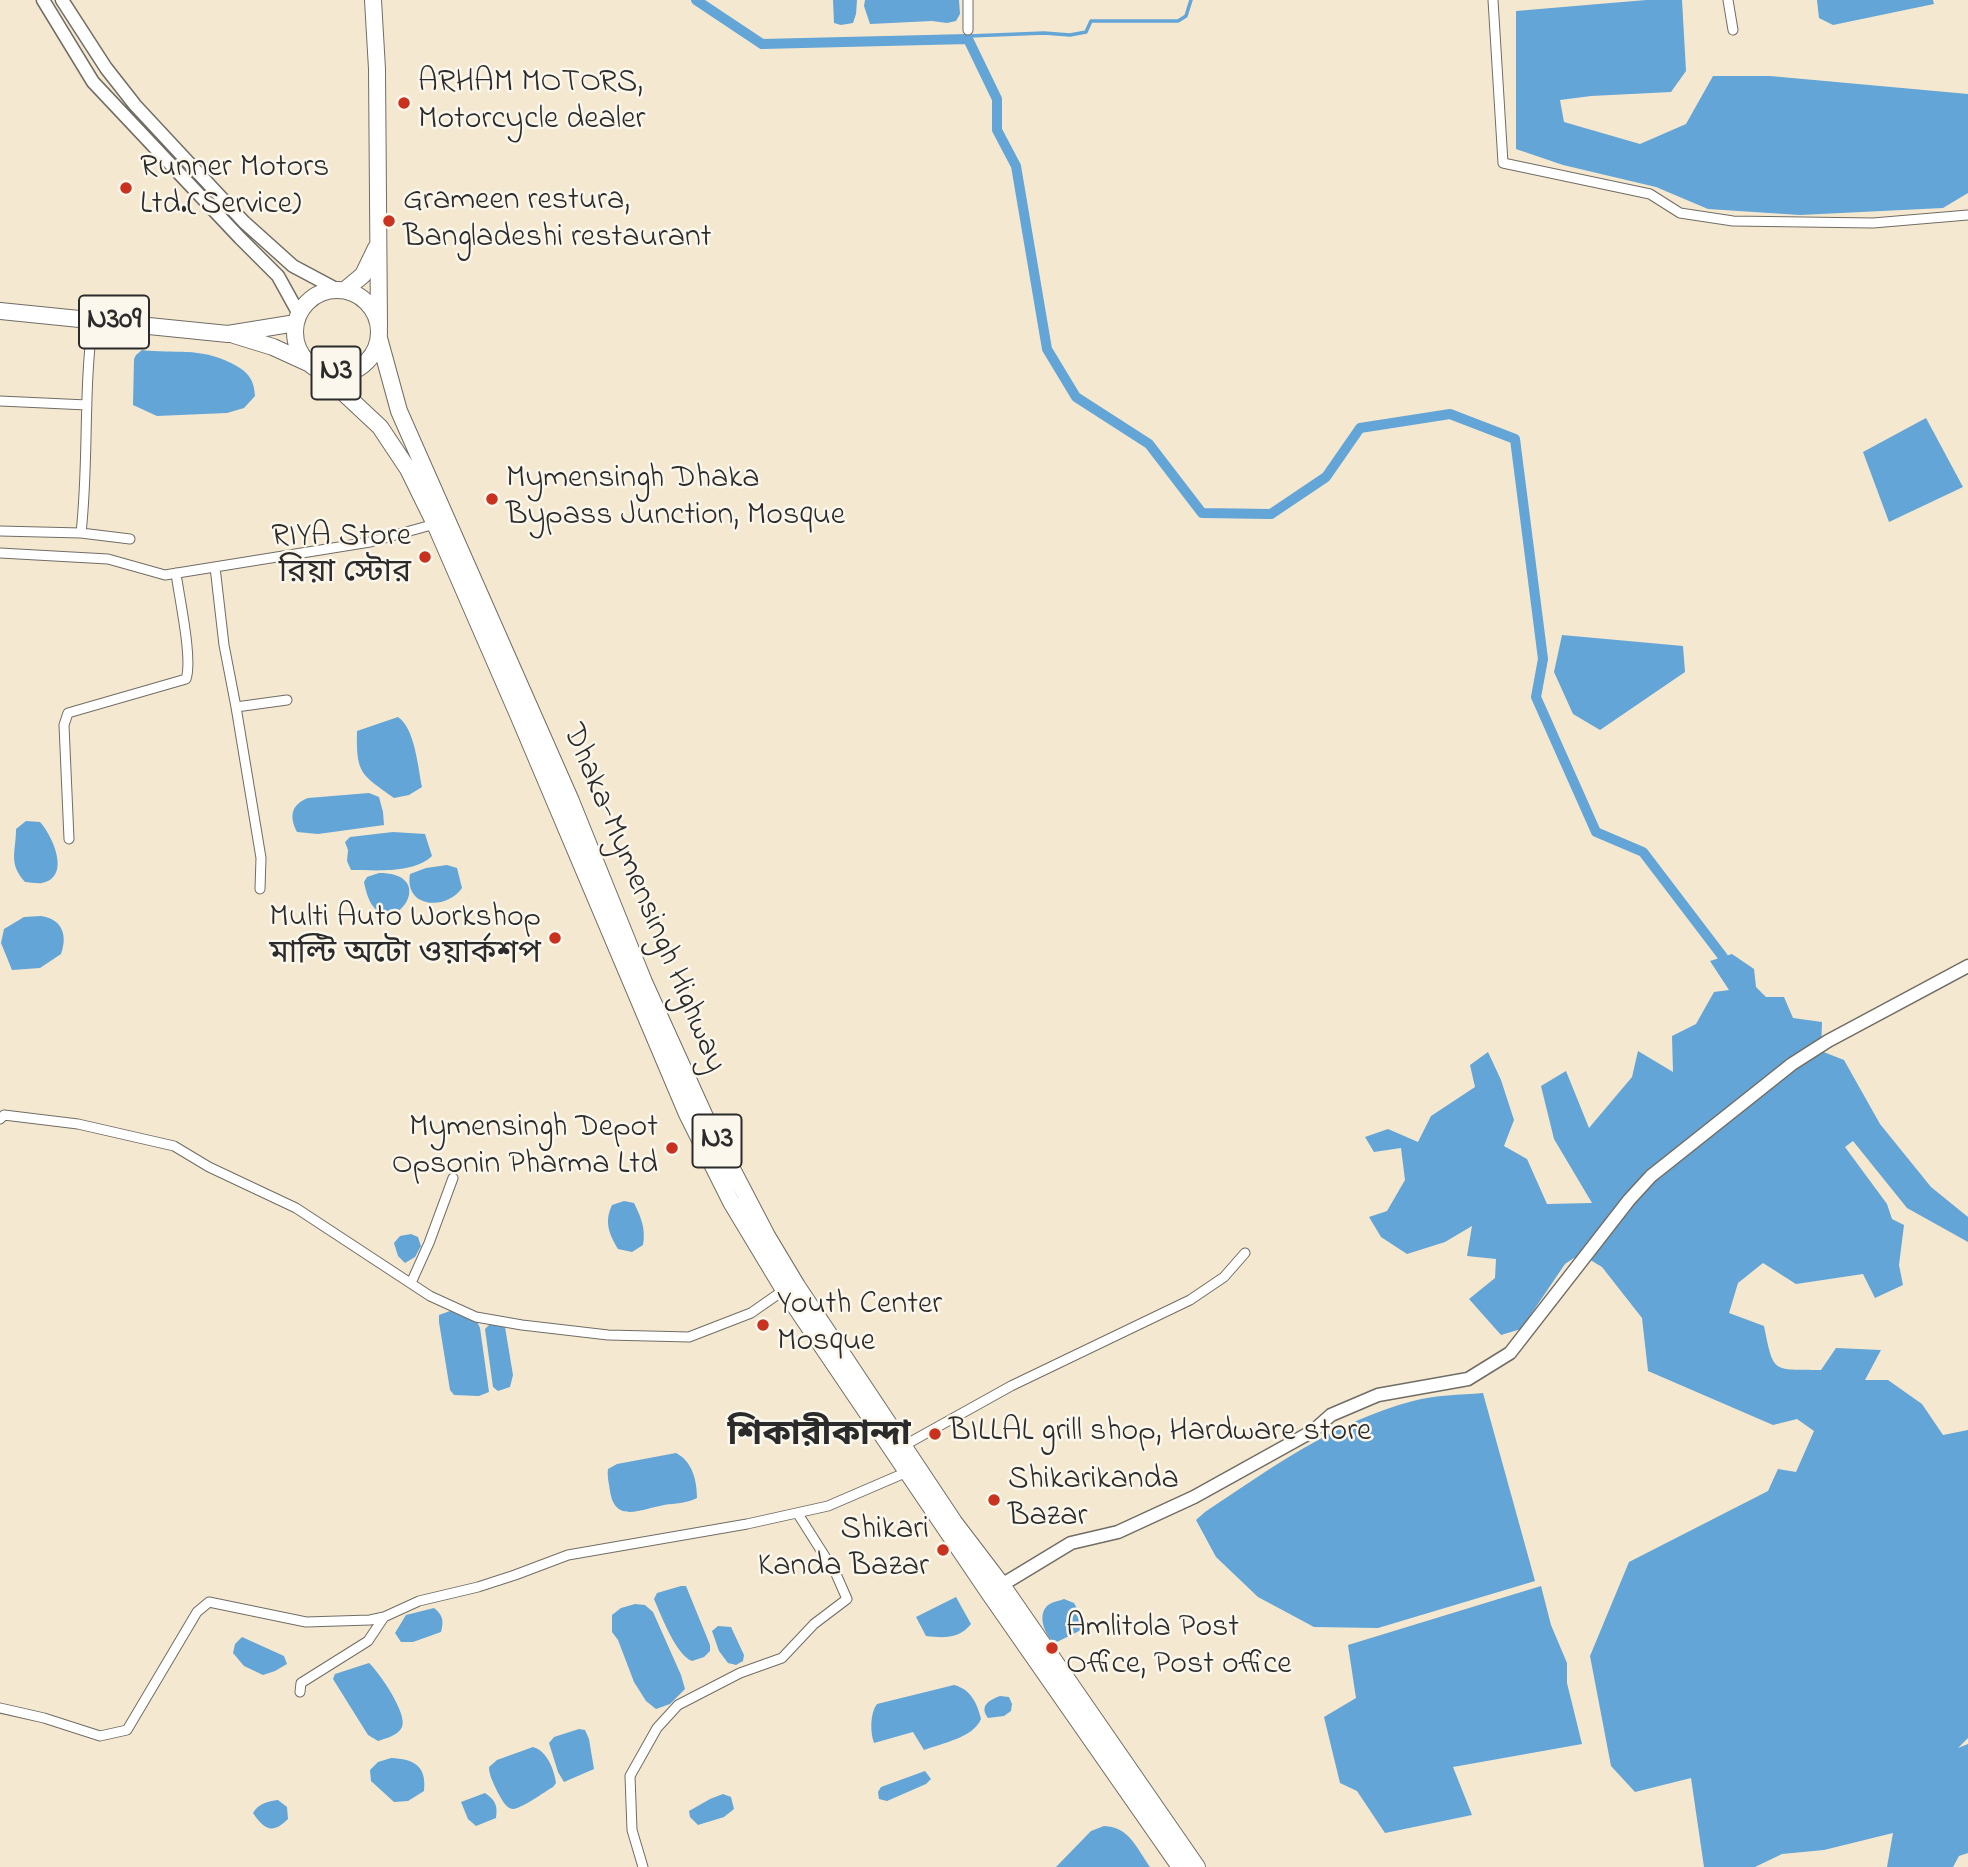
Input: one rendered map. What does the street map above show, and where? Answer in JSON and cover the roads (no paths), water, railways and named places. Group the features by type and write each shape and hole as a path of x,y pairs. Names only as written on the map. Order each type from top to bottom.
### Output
{"highway":[{"name":"N3","path":"373,0 377,69 379,333 375,350 367,361 357,369 344,373 331,373 315,367 302,356 297,345 298,318 311,299 329,291 342,290 355,294 372,308 379,333"},
{"name":"N3","path":"342,290 363,275 378,234"},
{"name":"N309","path":"0,311 228,334 273,347 315,367"},
{"name":"N309","path":"228,334 298,318"},
{"name":"Dhaka-Mymensingh Highway","path":"379,333 399,411 413,445 561,777 644,982 707,1121 785,1266 905,1445 1035,1656 1180,1867"},
{"name":"Dhaka-Mymensingh Highway","path":"315,367 380,427 408,469 435,524 687,1114 732,1202 784,1290 907,1472 1198,1867"}],"street":[{"path":"43,0 93,82 278,276 298,318"},
{"path":"62,0 106,68 135,105 244,222 293,266 342,290"},
{"path":"968,0 968,30"},
{"path":"1493,0 1503,163 1650,194 1680,213 1733,221 1873,223 1968,215"},
{"path":"1728,0 1733,30"},
{"path":"81,533 85,495 89,347 93,320"},
{"path":"0,401 87,405"},
{"path":"0,553 108,559 165,575 370,542 435,524"},
{"path":"0,531 81,533 130,538"},
{"path":"215,567 224,645 261,858 260,890"},
{"path":"69,839 64,726 68,713 186,679 187,656 176,573"},
{"path":"236,707 287,700"},
{"path":"995,1589 1071,1542 1118,1532 1195,1497 1313,1431 1331,1415 1378,1395 1468,1379 1510,1353 1651,1176 1792,1064 1828,1041 1968,966"},
{"path":"0,1119 4,1115 78,1124 174,1146 209,1167 296,1208 430,1296 476,1317 608,1335 689,1338 751,1313 784,1290"},
{"path":"411,1283 453,1178"},
{"path":"905,1445 1011,1386 1190,1300 1224,1277 1245,1253"},
{"path":"0,1708 44,1718 100,1736 127,1730 197,1612 209,1602 306,1622 356,1622 384,1617 419,1601 478,1587 568,1555 798,1514 828,1506 907,1472"},
{"path":"643,1867 632,1830 630,1776 657,1728 678,1705 740,1673 782,1658 814,1624 847,1599 836,1574 798,1514"},
{"path":"300,1692 301,1684 368,1641 384,1617"}],"water":[{"path":"833,0 857,0 853,23 834,23"},
{"path":"865,0 959,0 960,14 956,21 947,23 932,21 870,24 864,6"},
{"path":"1646,0 1682,0 1686,71 1671,92 1560,100 1564,122 1640,144 1686,124 1713,76 1770,76 1968,94 1968,193 1943,208 1800,215 1708,209 1656,187 1563,165 1516,149 1516,11"},
{"path":"1817,0 1933,0 1934,4 1833,25 1819,18"},
{"path":"142,350 197,353 219,358 245,372 253,384 255,396 244,408 227,413 157,416 133,405 134,359"},
{"path":"1926,418 1963,487 1889,522 1863,452"},
{"path":"1562,635 1683,646 1685,672 1600,730 1573,714 1554,672"},
{"path":"398,717 404,722 412,739 422,787 409,795 394,798 363,772 358,756 357,731"},
{"path":"369,793 379,797 384,825 318,834 297,832 292,816 302,801 308,798"},
{"path":"26,821 40,822 50,836 57,855 56,873 42,883 25,882 16,869 16,829"},
{"path":"393,832 425,834 432,856 415,866 405,868 351,870 345,842 350,837"},
{"path":"447,865 457,868 462,888 455,895 437,903 420,899 413,894 410,874"},
{"path":"379,873 399,877 408,885 409,896 403,907 393,913 382,914 372,904 364,882 367,877"},
{"path":"41,916 54,921 61,929 64,940 61,954 40,968 12,970 1,943 4,929 24,917"},
{"path":"1732,954 1754,969 1756,987 1766,997 1784,997 1793,1018 1822,1022 1821,1051 1844,1060 1880,1124 1931,1187 1968,1217 1968,1242 1907,1208 1853,1141 1845,1147 1887,1204 1892,1219 1904,1225 1899,1265 1903,1285 1875,1298 1863,1274 1796,1284 1763,1263 1738,1283 1729,1313 1764,1326 1770,1353 1778,1366 1784,1369 1821,1370 1836,1348 1881,1350 1865,1380 1888,1380 1922,1404 1943,1435 1968,1430 1968,1738 1958,1748 1968,1744 1968,1853 1959,1856 1953,1867 1887,1867 1893,1833 1824,1850 1782,1854 1755,1867 1704,1867 1691,1778 1635,1792 1611,1766 1590,1656 1629,1562 1768,1491 1778,1469 1796,1472 1814,1431 1797,1419 1773,1425 1648,1371 1642,1318 1602,1267 1587,1258 1574,1258 1565,1264 1521,1329 1501,1335 1469,1299 1495,1278 1496,1259 1467,1256 1472,1226 1445,1242 1407,1254 1381,1237 1369,1217 1387,1211 1405,1180 1401,1148 1374,1152 1365,1137 1388,1129 1418,1142 1431,1116 1475,1087 1470,1065 1488,1052 1501,1080 1514,1120 1504,1146 1527,1159 1547,1204 1592,1203 1554,1139 1541,1086 1566,1071 1589,1128 1632,1077 1638,1051 1673,1072 1672,1036 1696,1024 1714,992 1729,990 1710,961"},
{"path":"624,1201 634,1203 643,1228 643,1245 632,1252 618,1249 609,1228 608,1217 612,1205"},
{"path":"411,1234 418,1237 421,1246 415,1257 405,1263 398,1256 394,1243 400,1236"},
{"path":"450,1311 475,1317 480,1328 489,1392 479,1396 454,1395 450,1390 439,1315"},
{"path":"489,1325 505,1327 513,1375 510,1387 498,1391 493,1387 485,1329"},
{"path":"1483,1393 1535,1581 1378,1628 1314,1627 1258,1597 1216,1557 1196,1520 1280,1463 1357,1421 1421,1399"},
{"path":"676,1453 686,1461 692,1472 697,1498 630,1512 617,1508 610,1491 608,1469 617,1464"},
{"path":"686,1586 710,1645 710,1651 704,1657 692,1661 675,1643 654,1599 657,1593"},
{"path":"1541,1586 1551,1625 1567,1663 1567,1683 1582,1744 1453,1767 1472,1815 1385,1833 1357,1791 1340,1783 1324,1717 1356,1698 1348,1645"},
{"path":"956,1597 971,1624 956,1635 926,1636 916,1617"},
{"path":"1064,1599 1074,1603 1085,1623 1083,1629 1055,1643 1045,1631 1042,1620 1044,1610"},
{"path":"635,1604 645,1605 653,1612 685,1689 670,1704 656,1709 646,1701 634,1682 618,1640 612,1632 612,1615 621,1608"},
{"path":"434,1608 442,1618 441,1632 413,1642 401,1642 395,1633 406,1615"},
{"path":"718,1626 731,1627 744,1655 743,1661 736,1665 728,1663 719,1651 712,1631"},
{"path":"242,1637 284,1656 287,1664 263,1675 244,1666 233,1653 235,1644"},
{"path":"369,1663 392,1694 403,1721 398,1733 378,1741 368,1735 333,1679 335,1674"},
{"path":"954,1685 969,1693 977,1707 981,1719 971,1731 924,1750 913,1732 874,1743 871,1723 877,1704"},
{"path":"1000,1696 1009,1697 1011,1711 1004,1716 988,1718 985,1707"},
{"path":"579,1729 585,1730 589,1739 594,1769 564,1782 549,1743 554,1737"},
{"path":"533,1747 542,1752 549,1761 556,1783 528,1803 510,1809 498,1793 489,1767 497,1760"},
{"path":"391,1758 412,1762 421,1770 424,1791 408,1801 394,1802 371,1781 370,1770 378,1762"},
{"path":"925,1771 931,1779 926,1784 887,1801 879,1799 878,1792 881,1787"},
{"path":"485,1793 495,1803 496,1818 476,1826 468,1819 461,1802"},
{"path":"723,1794 731,1797 734,1809 724,1817 698,1825 690,1817 689,1811"},
{"path":"278,1800 287,1807 288,1819 277,1827 269,1828 253,1813 258,1807"},
{"path":"1104,1826 1113,1827 1127,1835 1150,1867 1056,1867 1091,1831"}],"waterway":[{"path":"696,0 762,44 968,39 997,99 997,130 1016,166 1047,349 1076,397 1149,444 1202,513 1271,514 1326,477 1360,428 1450,414 1515,439 1543,659 1536,697 1596,832 1643,852 1723,957"},
{"path":"968,39 969,36 1044,33 1070,35 1086,32 1091,21 1178,21 1186,16 1191,0"}],"place":[{"name":"ARHAM MOTORS, Motorcycle dealer","path":"404,103"},
{"name":"Runner Motors Ltd.(Service)","path":"126,188"},
{"name":"Grameen restura, Bangladeshi restaurant","path":"389,221"},
{"name":"Mymensingh Dhaka Bypass Junction, Mosque","path":"492,499"},
{"name":"RIYA Store রিয়া স্টোর","path":"425,557"},
{"name":"Multi Auto Workshop মাল্টি অটো ওয়ার্কশপ","path":"555,938"},
{"name":"Mymensingh Depot Opsonin Pharma Ltd","path":"672,1148"},
{"name":"Youth Center Mosque","path":"763,1325"},
{"name":"BILLAL grill shop, Hardware store","path":"935,1434"},
{"name":"Shikarikanda Bazar","path":"994,1500"},
{"name":"Shikari Kanda Bazar","path":"943,1550"},
{"name":"Amlitola Post Office, Post office","path":"1052,1648"}],"district":[{"name":"শিকারীকান্দা","path":"819,1438"}]}
